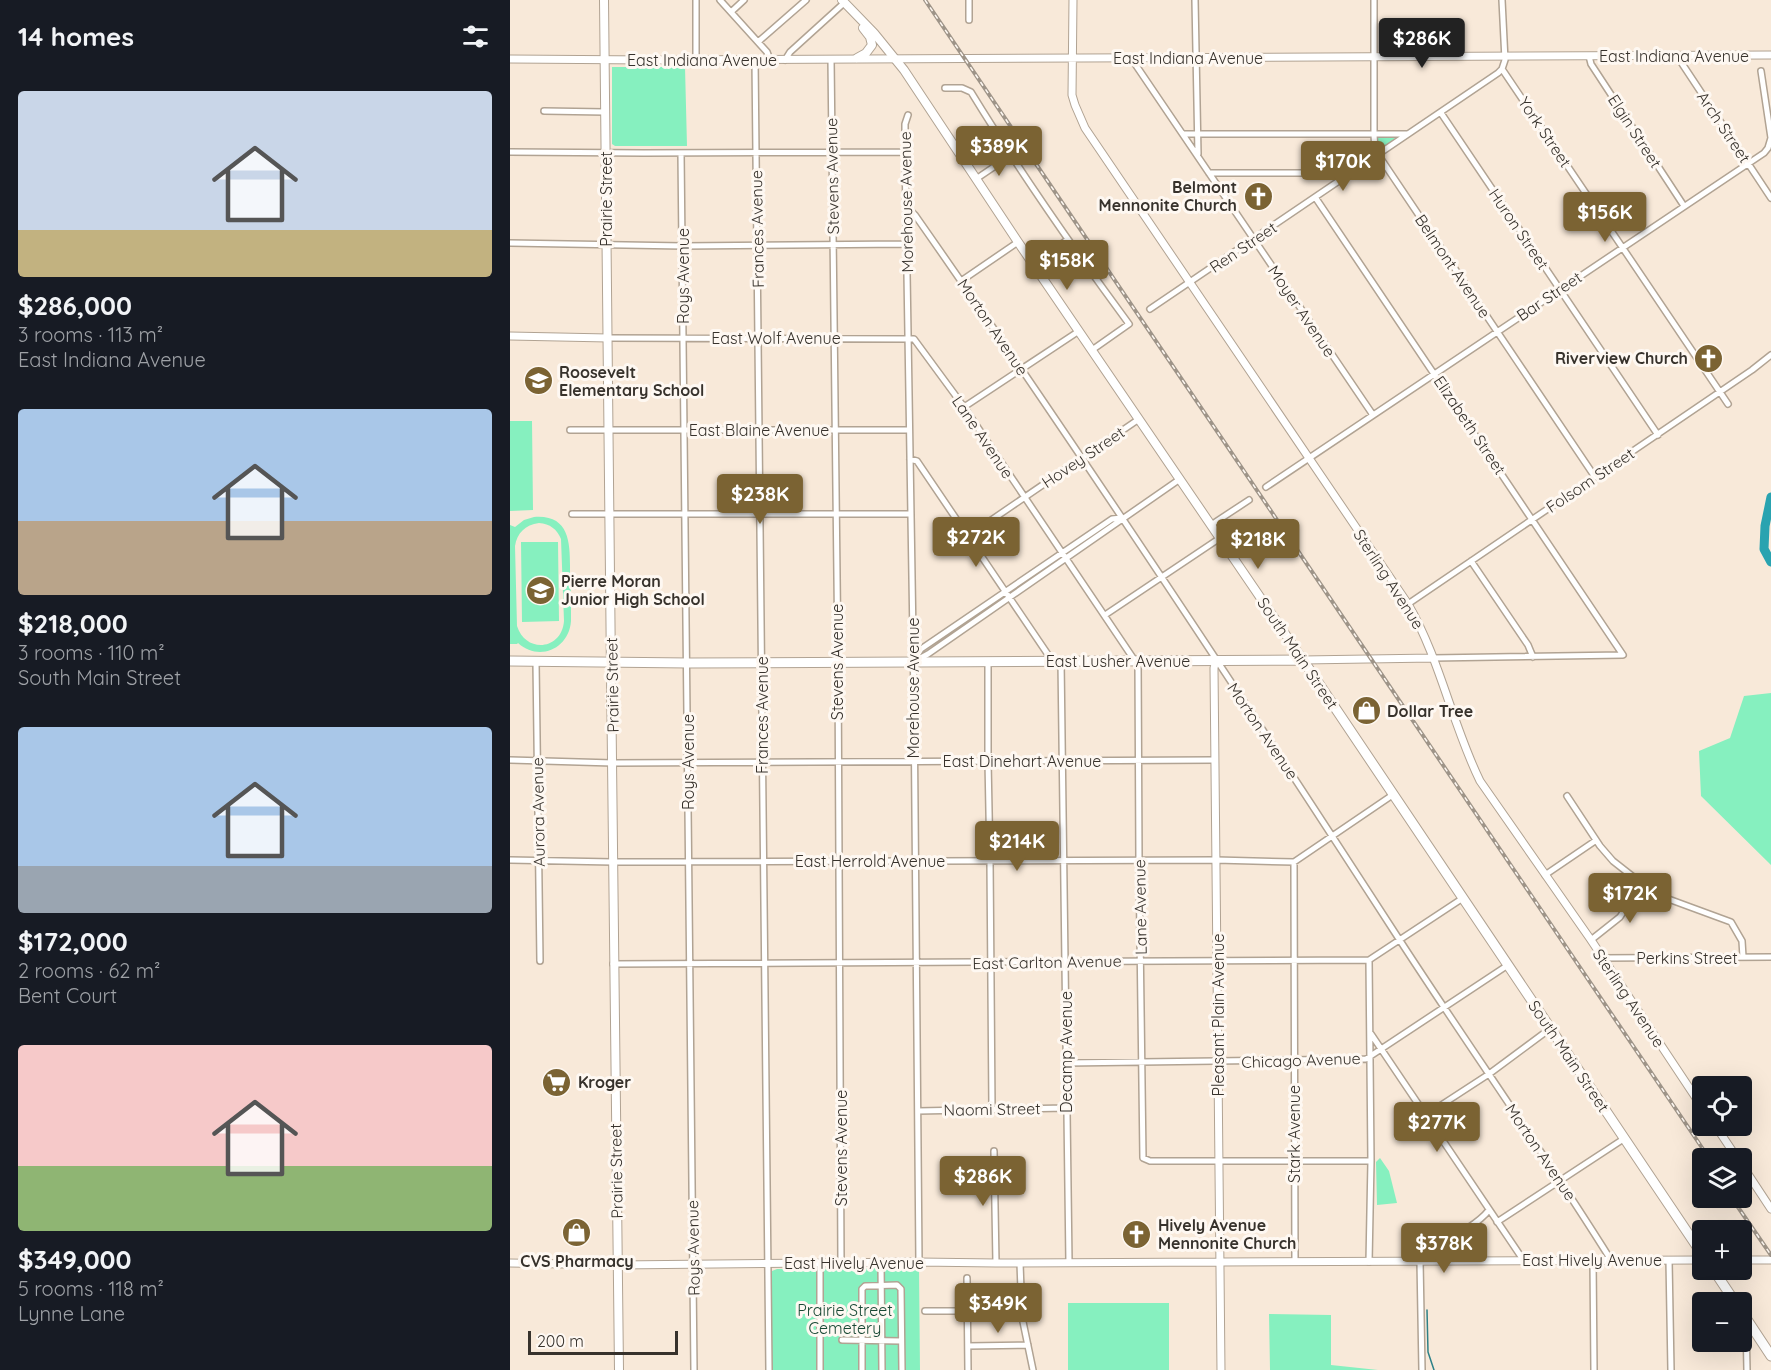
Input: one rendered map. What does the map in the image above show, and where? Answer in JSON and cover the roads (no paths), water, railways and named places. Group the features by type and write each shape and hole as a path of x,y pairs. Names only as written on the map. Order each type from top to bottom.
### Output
{"main road":[{"name":"Prairie Street","path":"604,0 619,1370"},
{"name":"South Main Street","path":"843,1 895,59 1394,794 1692,1239"},
{"path":"856,15 857,21 872,43 866,53 857,58"},
{"name":"East Lusher Avenue","path":"510,661 688,663 1303,660"},
{"path":"1752,1327 1771,1356"}],"street":[{"path":"696,0 696,60"},
{"path":"720,0 767,52 770,60"},
{"path":"730,12 744,0"},
{"path":"758,42 806,0"},
{"path":"969,0 969,20"},
{"name":"Sterling Avenue","path":"1073,0 1072,95 1085,128 1408,604 1424,634 1467,755 1480,781 1591,940 1692,1092"},
{"path":"1195,0 1198,156"},
{"name":"Belmont Avenue","path":"1374,0 1374,144 1377,155 1595,477"},
{"path":"1502,69 1505,57 1503,0"},
{"path":"785,60 790,52 843,1"},
{"name":"East Indiana Avenue","path":"510,59 785,60 1771,55"},
{"name":"Elgin Street","path":"1589,56 1591,64 1684,206"},
{"name":"Arch Street","path":"1677,56 1771,198"},
{"name":"Moyer Avenue","path":"1131,58 1373,416"},
{"name":"Stevens Avenue","path":"831,59 838,662 841,1264"},
{"name":"Frances Avenue","path":"755,60 769,1370"},
{"name":"Ren Street","path":"1150,309 1410,134 1502,69"},
{"name":"York Street","path":"1502,69 1728,404"},
{"name":"Bar Street","path":"1266,487 1764,153 1771,138 1761,71"},
{"path":"945,88 962,88 971,92 1010,156 1067,240 1129,324 1092,350"},
{"path":"544,111 605,112"},
{"name":"Huron Street","path":"1441,112 1658,435"},
{"name":"Morehouse Avenue","path":"908,115 905,124 905,152 919,1262"},
{"path":"1184,134 1410,134"},
{"path":"510,152 905,152"},
{"name":"Roys Avenue","path":"681,153 694,1370"},
{"path":"976,179 1010,156"},
{"path":"1209,173 1338,173 1346,176"},
{"name":"Elizabeth Street","path":"1315,197 1623,655"},
{"name":"Morton Avenue","path":"906,211 915,214 1082,458 1444,1008 1560,1179 1611,1260"},
{"path":"1034,264 1067,240"},
{"path":"961,281 1018,242"},
{"path":"510,243 683,246 906,244"},
{"path":"964,407 1079,331"},
{"path":"510,336 608,338"},
{"name":"East Wolf Avenue","path":"608,338 907,338"},
{"name":"Lane Avenue","path":"907,338 917,340 1137,661 1143,1158 1150,1161 1219,1160"},
{"name":"Folsom Street","path":"1408,604 1658,435 1771,355"},
{"name":"Hovey Street","path":"968,536 1139,419"},
{"name":"East Blaine Avenue","path":"570,430 909,430"},
{"path":"910,459 917,461 1007,594 1057,661"},
{"path":"913,662 928,654 1007,594 1064,555 1117,524 1121,518 1180,479"},
{"path":"1211,525 1249,500"},
{"path":"572,514 911,514"},
{"path":"1105,615 1220,538"},
{"path":"1471,561 1528,645 1533,657"},
{"name":"East Lusher Avenue","path":"1303,660 1623,655"},
{"name":"Pleasant Plain Avenue","path":"1216,660 1214,668 1221,1370"},
{"name":"Decamp Avenue","path":"1057,661 1063,761 1069,1263"},
{"name":"Aurora Avenue","path":"536,662 540,962"},
{"path":"988,662 992,1109"},
{"name":"East Dinehart Avenue","path":"510,760 613,763 1215,760"},
{"path":"1294,862 1394,794"},
{"path":"1567,796 1595,841 1613,861 1641,883 1663,897 1731,922 1742,941 1743,957"},
{"path":"1545,875 1595,841"},
{"name":"East Herrold Avenue","path":"510,860 614,862 1216,860 1294,862"},
{"name":"Stark Avenue","path":"1294,862 1295,1262"},
{"path":"1591,940 1620,917 1641,883"},
{"path":"1369,1262 1371,1161 1369,960 1463,898"},
{"name":"Perkins Street","path":"1602,958 1771,957"},
{"name":"East Carlton Avenue","path":"613,963 1369,960"},
{"name":"Chicago Avenue","path":"1066,1063 1366,1059 1508,965"},
{"path":"1426,1115 1489,1074 1551,1028"},
{"path":"1370,1033 1524,1261"},
{"name":"Naomi Street","path":"918,1111 1066,1108"},
{"path":"1497,1222 1625,1138"},
{"path":"994,1151 996,1263"},
{"path":"1219,1160 1371,1161"},
{"path":"1752,1180 1771,1209"},
{"path":"1441,1261 1443,1250 1449,1242 1489,1210"},
{"path":"1593,1260 1594,1370"},
{"path":"1669,1260 1671,1370"},
{"name":"East Hively Avenue","path":"510,1263 693,1265 919,1262 1692,1260"},
{"path":"1752,1260 1771,1260"},
{"path":"1420,1261 1422,1370"},
{"path":"881,1263 882,1370"},
{"path":"1020,1263 1022,1317 1034,1370"},
{"path":"819,1264 820,1370"},
{"path":"967,1278 968,1370"},
{"path":"862,1370 862,1289 865,1286 897,1285 901,1289 902,1370"},
{"path":"925,1311 967,1311"},
{"path":"842,1340 901,1341"},
{"path":"968,1346 1028,1345"},
{"path":"1746,1352 1747,1370"}],"waterway":[{"path":"1771,497 1765,526 1764,549 1771,562"},
{"path":"1427,1310 1428,1352 1434,1370"}],"railway":[{"path":"925,0 1702,1148"},
{"path":"1739,1208 1771,1255"}],"place":[{"name":"Belmont Mennonite Church","path":"1258,196"},
{"name":"Riverview Church","path":"1709,358"},
{"name":"Roosevelt Elementary School","path":"538,381"},
{"name":"Pierre Moran Junior High School","path":"540,590"},
{"name":"Dollar Tree","path":"1366,711"},
{"name":"Kroger","path":"557,1082"},
{"name":"CVS Pharmacy","path":"577,1233"},
{"name":"Hively Avenue Mennonite Church","path":"1137,1234"}],"park label":[{"name":"Prairie Street Cemetery","path":"845,1319"}]}
